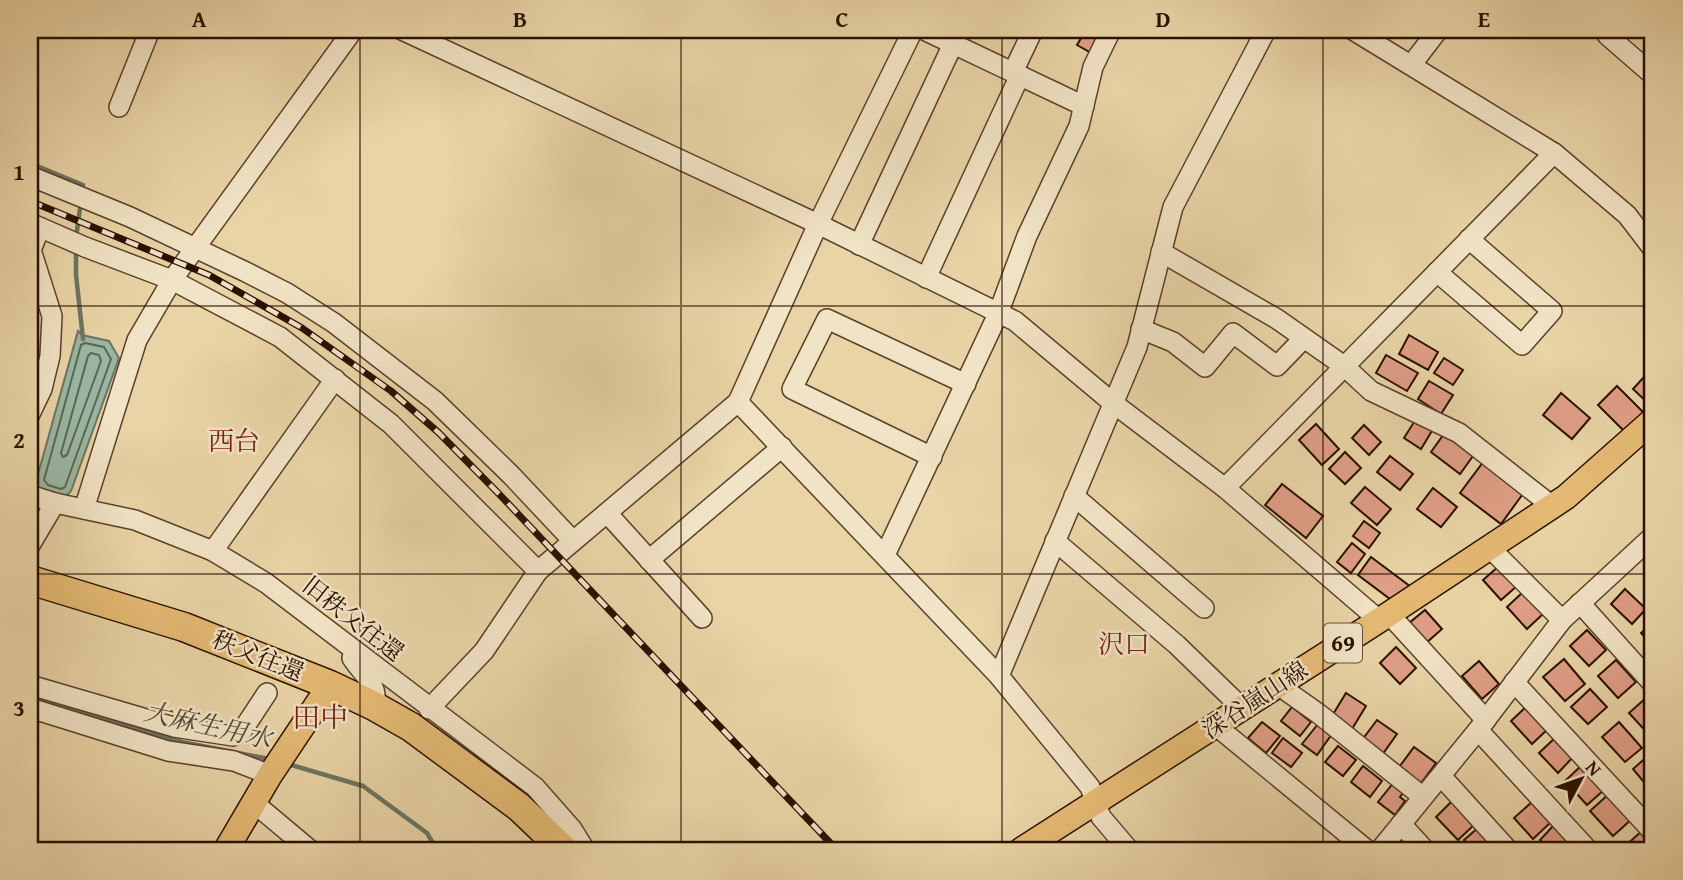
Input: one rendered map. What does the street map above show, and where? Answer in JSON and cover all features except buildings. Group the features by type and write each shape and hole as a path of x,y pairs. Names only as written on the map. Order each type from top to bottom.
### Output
{"highway":[{"name":"秩父往還","path":"30,580 184,626 330,685 374,706 411,727 519,807 564,850"}],"main road":[{"name":"深谷嵐山線","path":"1021,850 1566,497 1653,421"},
{"path":"226,850 270,775 330,685"}],"street":[{"path":"119,107 150,30"},
{"path":"84,509 136,340 172,280 353,30"},
{"path":"402,30 818,224 1014,321 1113,403 1225,488 1384,617 1482,725 1588,850"},
{"path":"429,709 484,651 538,571 738,402 818,224 913,30"},
{"path":"923,30 1084,106"},
{"path":"926,278 1017,74 1033,30"},
{"path":"885,555 998,314 1027,236 1079,126 1093,67 1111,30"},
{"path":"999,676 1137,346 1173,207 1266,30"},
{"path":"1353,30 1553,153 1627,215 1653,249"},
{"path":"1412,64 1438,30"},
{"path":"1607,35 1653,75"},
{"path":"859,244 953,44"},
{"path":"1225,488 1553,153"},
{"path":"30,176 196,248 287,293 379,355 435,401 511,475 573,541"},
{"path":"30,414 42,389 50,356 52,316 31,250 35,225 172,280 280,337 391,424 538,571"},
{"path":"1437,272 1522,345 1552,312 1469,239"},
{"path":"1161,252 1277,319 1344,366 1371,391 1459,433 1552,506"},
{"path":"932,457 792,389 827,319 965,384"},
{"path":"1141,329 1172,342 1205,367 1233,333 1277,366 1304,338"},
{"path":"213,551 335,379"},
{"path":"738,402 999,676 1090,788 1101,817 1129,850"},
{"path":"649,559 782,447"},
{"path":"1074,496 1204,608"},
{"path":"30,545 43,499"},
{"name":"旧秩父往還","path":"43,499 135,520 213,551 266,583 535,787 572,829 585,850"},
{"path":"607,513 702,618"},
{"path":"1055,541 1177,645 1242,708"},
{"path":"1380,850 1482,725 1562,620 1651,541"},
{"path":"1490,548 1562,620"},
{"path":"1580,603 1653,684"},
{"path":"340,639 373,685 377,695 374,706"},
{"path":"1514,682 1653,832"},
{"path":"30,685 171,739 233,736 235,748"},
{"path":"1278,685 1319,714 1423,797"},
{"path":"235,748 267,693"},
{"path":"30,708 171,739 235,748 270,775"},
{"path":"1215,725 1367,850"},
{"path":"1441,776 1508,850"},
{"path":"254,803 310,850"},
{"path":"1401,824 1425,850"}],"water":[{"path":"78,331 82,335 109,341 119,358 71,491 65,497 45,492 35,485"}],"waterway":[{"name":"大麻生用水","path":"30,163 83,185 82,193"},
{"name":"大麻生用水","path":"76,238 81,201"},
{"name":"大麻生用水","path":"76,250 83,339"},
{"name":"大麻生用水","path":"30,516 38,503"},
{"name":"大麻生用水","path":"30,698 182,742 269,759"},
{"name":"大麻生用水","path":"288,764 363,786 427,833 437,850"}],"railway":[{"path":"30,201 209,275 302,328 391,391 439,433 500,495 837,850"}],"district":[{"name":"西台","path":"234,441"},
{"name":"沢口","path":"1124,644"},
{"name":"田中","path":"320,717"}]}
